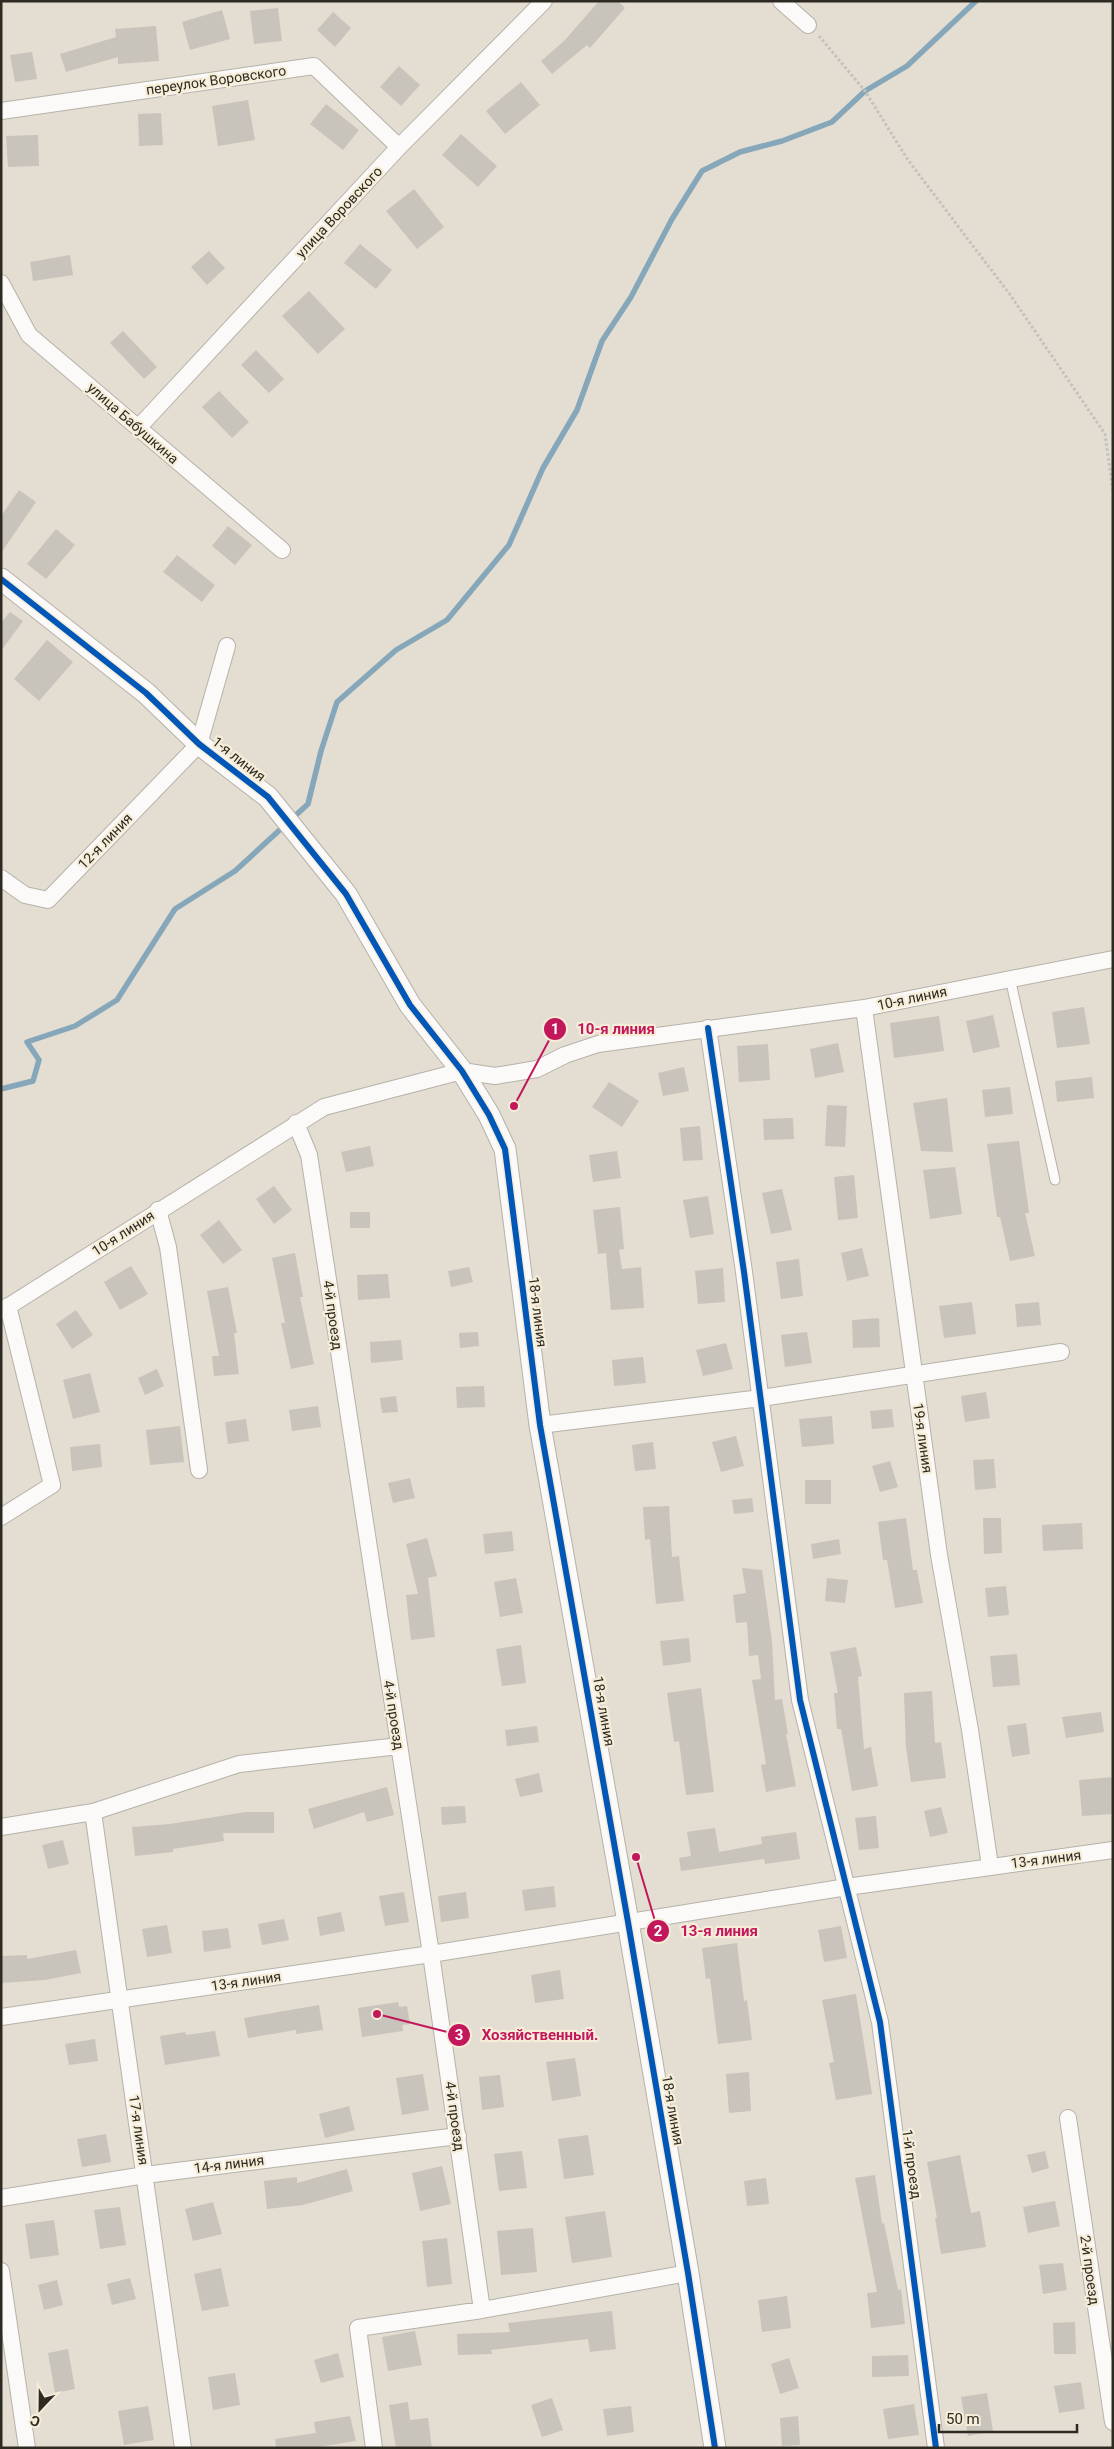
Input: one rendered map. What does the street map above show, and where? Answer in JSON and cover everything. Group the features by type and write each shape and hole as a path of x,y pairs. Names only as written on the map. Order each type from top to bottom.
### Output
{"street":[{"name":"улица Воровского","path":"138,428 399,148 544,1"},
{"path":"781,1 808,26"},
{"name":"переулок Воровского","path":"1,111 314,66 399,148"},
{"name":"улица Бабушкина","path":"1,283 29,335 282,550"},
{"name":"1-я линия","path":"1,579 146,693 198,744 268,797 346,894 410,1005"},
{"path":"198,744 227,646"},
{"name":"12-я линия","path":"1,878 25,895 48,900 198,744"},
{"name":"10-я линия","path":"5,1308 324,1107 462,1071 495,1076 537,1069 565,1055 598,1044 864,1008 1113,959"},
{"name":"18-я линия","path":"410,1005 462,1071 489,1115 505,1149 540,1424 688,2273 715,2448"},
{"name":"19-я линия","path":"864,1008 940,1555 970,1730 990,1866"},
{"name":"1-й проезд","path":"708,1028 761,1398 800,1700 880,2022 936,2448"},
{"name":"4-й проезд","path":"296,1123 309,1155 431,1954 482,2310"},
{"path":"158,1210 168,1247 199,1470"},
{"path":"1,1517 52,1485 5,1308"},
{"path":"540,1424 761,1398 1061,1352"},
{"path":"1,1827 93,1812 239,1764 399,1746"},
{"name":"17-я линия","path":"93,1812 183,2448"},
{"name":"13-я линия","path":"1,2016 431,1954 990,1866 1113,1850"},
{"name":"2-й проезд","path":"1068,2118 1113,2422"},
{"name":"14-я линия","path":"1,2198 145,2175 458,2136"},
{"path":"1,2271 27,2448"},
{"path":"374,2448 358,2328 482,2310 688,2273"}],"lane":[{"path":"1010,978 1055,1180"}],"path":[{"path":"808,26 825,41 865,91 908,160 1011,296 1105,434 1113,491"}],"building":[{"path":"599,1 618,1 625,8 590,48 587,45 552,74 541,61 564,41"},
{"path":"278,8 282,41 254,44 250,11"},
{"path":"222,10 230,39 190,50 182,22"},
{"path":"333,12 351,28 335,47 317,30"},
{"path":"156,26 159,61 118,64 118,57 66,72 60,54 116,37 115,29"},
{"path":"32,52 37,79 15,82 10,55"},
{"path":"399,66 420,85 401,106 380,87"},
{"path":"521,82 540,105 505,134 486,111"},
{"path":"248,100 255,140 218,146 212,106"},
{"path":"326,104 359,130 343,150 310,124"},
{"path":"161,113 163,145 139,146 138,114"},
{"path":"461,134 497,166 478,187 442,155"},
{"path":"38,135 39,166 8,167 6,136"},
{"path":"414,189 444,227 417,249 386,211"},
{"path":"360,244 392,270 376,289 344,263"},
{"path":"209,251 225,268 207,285 191,267"},
{"path":"70,255 73,275 33,281 30,262"},
{"path":"309,291 345,329 318,354 282,316"},
{"path":"123,331 157,367 144,379 110,343"},
{"path":"256,350 284,379 269,393 241,365"},
{"path":"219,391 249,422 232,438 202,407"},
{"path":"19,490 36,502 1,553 1,516"},
{"path":"228,526 252,545 235,565 212,546"},
{"path":"56,529 75,545 46,579 27,564"},
{"path":"177,555 215,585 202,602 163,572"},
{"path":"10,612 23,621 1,651 1,623"},
{"path":"47,640 73,662 39,701 14,679"},
{"path":"1084,1007 1090,1044 1057,1048 1052,1012"},
{"path":"993,1015 1000,1047 973,1053 966,1021"},
{"path":"939,1016 944,1051 894,1058 890,1023"},
{"path":"838,1043 844,1072 815,1078 810,1049"},
{"path":"768,1044 770,1080 739,1082 737,1046"},
{"path":"684,1067 689,1091 663,1096 658,1073"},
{"path":"1092,1077 1094,1098 1057,1102 1055,1081"},
{"path":"609,1082 639,1101 622,1127 592,1107"},
{"path":"1010,1087 1013,1114 985,1117 982,1090"},
{"path":"947,1098 953,1152 921,1151 913,1103"},
{"path":"827,1105 847,1106 845,1147 825,1146"},
{"path":"793,1118 794,1139 764,1140 763,1119"},
{"path":"700,1126 703,1160 683,1161 680,1128"},
{"path":"1019,1141 1029,1213 1025,1213 1035,1256 1010,1261 1000,1217 997,1217 987,1144"},
{"path":"370,1146 374,1166 346,1172 341,1152"},
{"path":"617,1151 621,1178 593,1182 589,1155"},
{"path":"955,1167 962,1214 930,1219 923,1170"},
{"path":"854,1175 858,1218 838,1220 834,1177"},
{"path":"274,1186 292,1210 274,1224 256,1199"},
{"path":"782,1189 792,1230 771,1234 762,1193"},
{"path":"708,1196 714,1234 690,1238 683,1200"},
{"path":"620,1207 624,1249 619,1250 622,1269 641,1267 644,1308 611,1310 606,1253 598,1254 593,1210"},
{"path":"350,1212 370,1212 370,1228 350,1228"},
{"path":"219,1220 242,1250 223,1264 200,1235"},
{"path":"862,1248 869,1276 847,1281 841,1253"},
{"path":"295,1253 303,1297 300,1297 314,1364 291,1369 281,1323 285,1323 272,1258"},
{"path":"799,1259 803,1296 781,1299 776,1262"},
{"path":"131,1266 148,1294 120,1310 104,1282"},
{"path":"469,1267 473,1282 451,1287 448,1271"},
{"path":"723,1268 725,1302 698,1304 695,1271"},
{"path":"388,1274 390,1298 358,1300 357,1275"},
{"path":"228,1287 237,1333 234,1333 239,1374 214,1376 212,1356 219,1356 207,1291"},
{"path":"972,1302 976,1334 944,1338 939,1306"},
{"path":"1039,1302 1041,1325 1017,1327 1015,1304"},
{"path":"76,1310 93,1335 72,1349 56,1324"},
{"path":"879,1318 880,1347 853,1348 852,1320"},
{"path":"478,1332 479,1346 460,1348 459,1333"},
{"path":"807,1332 812,1363 785,1367 781,1335"},
{"path":"401,1340 403,1360 371,1363 370,1342"},
{"path":"726,1343 733,1369 703,1376 696,1350"},
{"path":"643,1357 646,1383 614,1386 612,1360"},
{"path":"157,1369 164,1386 145,1395 138,1378"},
{"path":"90,1373 100,1412 73,1419 63,1380"},
{"path":"484,1386 485,1407 457,1408 456,1387"},
{"path":"986,1392 990,1418 965,1422 961,1396"},
{"path":"396,1396 398,1412 382,1413 380,1398"},
{"path":"318,1406 321,1427 292,1431 289,1410"},
{"path":"892,1409 894,1427 872,1429 870,1411"},
{"path":"832,1416 834,1444 802,1447 799,1419"},
{"path":"246,1419 249,1441 228,1444 225,1422"},
{"path":"180,1426 184,1462 150,1465 146,1430"},
{"path":"736,1436 744,1466 721,1472 712,1442"},
{"path":"653,1442 656,1469 635,1471 632,1445"},
{"path":"100,1444 102,1467 72,1471 70,1447"},
{"path":"994,1459 996,1488 975,1490 973,1460"},
{"path":"890,1461 898,1487 880,1492 872,1466"},
{"path":"410,1478 415,1498 393,1503 388,1483"},
{"path":"805,1480 831,1480 831,1504 805,1504"},
{"path":"752,1498 754,1512 734,1514 732,1500"},
{"path":"669,1506 672,1557 679,1556 684,1601 656,1604 650,1539 645,1540 643,1507"},
{"path":"906,1518 913,1570 917,1570 923,1603 895,1608 887,1560 883,1560 878,1522"},
{"path":"983,1518 1001,1518 1002,1553 984,1554"},
{"path":"1082,1523 1083,1549 1043,1551 1042,1525"},
{"path":"512,1531 514,1551 485,1554 483,1534"},
{"path":"427,1538 437,1576 428,1578 435,1637 411,1640 406,1595 418,1594 406,1544"},
{"path":"839,1539 841,1554 813,1559 811,1544"},
{"path":"742,1568 762,1570 772,1642 775,1700 782,1699 788,1734 786,1734 796,1786 766,1792 761,1765 766,1764 752,1680 761,1679 758,1655 749,1656 747,1622 736,1623 733,1595 746,1593"},
{"path":"516,1578 523,1613 500,1617 494,1582"},
{"path":"827,1578 848,1580 845,1603 825,1601"},
{"path":"1006,1586 1009,1615 988,1617 985,1588"},
{"path":"689,1638 691,1662 663,1666 660,1641"},
{"path":"521,1645 526,1683 502,1686 496,1649"},
{"path":"856,1647 862,1676 858,1677 864,1749 871,1747 878,1786 852,1791 841,1729 837,1729 834,1693 838,1693 830,1652"},
{"path":"1017,1654 1020,1685 993,1687 990,1656"},
{"path":"701,1688 714,1792 686,1795 679,1741 674,1742 667,1693"},
{"path":"932,1691 935,1743 941,1742 946,1778 911,1782 906,1747 904,1693"},
{"path":"1101,1712 1104,1732 1066,1738 1062,1717"},
{"path":"1026,1723 1030,1754 1012,1757 1007,1726"},
{"path":"537,1726 539,1742 507,1746 505,1730"},
{"path":"539,1773 543,1792 520,1797 515,1779"},
{"path":"1113,1777 1113,1814 1082,1816 1079,1780"},
{"path":"387,1787 394,1815 367,1822 364,1812 314,1829 308,1809"},
{"path":"465,1806 466,1823 442,1825 441,1807"},
{"path":"941,1807 948,1833 930,1837 924,1811"},
{"path":"246,1812 274,1812 274,1833 223,1833 224,1841 173,1849 173,1852 135,1856 132,1827 170,1824"},
{"path":"876,1816 879,1848 859,1850 855,1818"},
{"path":"715,1828 719,1852 762,1844 761,1837 796,1832 800,1859 765,1864 764,1859 681,1871 679,1858 691,1856 687,1832"},
{"path":"63,1840 69,1864 48,1869 42,1845"},
{"path":"554,1886 556,1907 525,1911 522,1890"},
{"path":"404,1892 409,1922 385,1926 379,1896"},
{"path":"466,1892 469,1918 441,1922 438,1896"},
{"path":"341,1912 345,1931 320,1936 317,1917"},
{"path":"284,1919 289,1940 262,1945 258,1924"},
{"path":"167,1925 172,1953 147,1957 142,1929"},
{"path":"841,1926 847,1958 824,1962 818,1930"},
{"path":"228,1928 231,1948 204,1952 202,1931"},
{"path":"737,1943 744,2001 747,2000 752,2040 718,2044 710,1978 706,1979 702,1948"},
{"path":"76,1950 81,1973 45,1980 1,1983 1,1956 27,1955 27,1959"},
{"path":"560,1970 564,1999 535,2003 531,1975"},
{"path":"856,1994 872,2094 836,2100 829,2063 834,2062 822,2000"},
{"path":"398,2002 399,2007 407,2006 410,2024 402,2025 403,2031 362,2037 358,2008"},
{"path":"319,2005 323,2030 296,2034 296,2030 248,2038 244,2018"},
{"path":"215,2031 220,2056 165,2065 160,2036 185,2032 186,2035"},
{"path":"95,2039 98,2061 69,2065 65,2044"},
{"path":"575,2058 581,2096 552,2101 546,2062"},
{"path":"749,2072 751,2111 729,2113 726,2074"},
{"path":"423,2074 429,2110 402,2115 396,2078"},
{"path":"500,2075 504,2107 482,2110 479,2077"},
{"path":"349,2106 355,2130 325,2138 319,2114"},
{"path":"106,2134 111,2162 82,2167 77,2139"},
{"path":"588,2135 594,2175 564,2179 558,2139"},
{"path":"522,2151 527,2188 499,2191 494,2154"},
{"path":"1045,2151 1049,2168 1032,2173 1027,2155"},
{"path":"960,2155 971,2213 980,2211 986,2247 941,2254 927,2162"},
{"path":"442,2166 451,2204 420,2211 412,2173"},
{"path":"347,2169 353,2191 303,2205 267,2209 264,2181 297,2177 297,2183"},
{"path":"875,2175 882,2224 884,2223 898,2290 901,2289 905,2324 871,2328 867,2293 877,2292 855,2178"},
{"path":"766,2178 769,2204 747,2206 744,2181"},
{"path":"1055,2201 1060,2226 1028,2233 1023,2207"},
{"path":"213,2202 222,2234 193,2241 185,2209"},
{"path":"120,2207 126,2245 100,2249 94,2210"},
{"path":"605,2211 612,2257 572,2263 565,2217"},
{"path":"54,2220 59,2255 30,2259 25,2224"},
{"path":"533,2228 537,2272 501,2275 497,2231"},
{"path":"447,2238 452,2284 427,2287 422,2241"},
{"path":"1063,2263 1067,2290 1043,2294 1039,2265"},
{"path":"221,2268 229,2306 202,2311 194,2274"},
{"path":"130,2278 136,2299 112,2305 107,2284"},
{"path":"57,2280 63,2305 44,2310 38,2285"},
{"path":"787,2296 791,2328 762,2332 758,2300"},
{"path":"612,2311 616,2349 590,2352 588,2339 491,2350 492,2354 458,2355 457,2334 510,2332 508,2323"},
{"path":"1075,2322 1076,2354 1054,2354 1053,2323"},
{"path":"415,2331 422,2365 388,2371 382,2337"},
{"path":"68,2349 75,2389 55,2393 48,2353"},
{"path":"338,2353 344,2377 321,2383 314,2360"},
{"path":"908,2355 909,2376 872,2377 872,2356"},
{"path":"789,2358 799,2388 780,2394 771,2364"},
{"path":"235,2373 240,2405 213,2410 208,2377"},
{"path":"1081,2382 1085,2409 1059,2413 1054,2386"},
{"path":"987,2393 993,2431 968,2436 961,2397"},
{"path":"552,2398 563,2430 542,2437 531,2405"},
{"path":"408,2402 410,2420 428,2418 432,2448 396,2448 389,2405"},
{"path":"914,2404 919,2435 888,2439 883,2409"},
{"path":"148,2406 154,2440 124,2445 118,2411"},
{"path":"631,2406 634,2432 607,2436 603,2409"},
{"path":"350,2416 356,2441 312,2448 276,2448 275,2439 316,2433 314,2422"},
{"path":"798,2416 800,2445 782,2446 780,2418"}],"waterway":[{"path":"1,1089 33,1081 39,1060 27,1042 75,1026 117,1000 175,909 235,871 308,804 321,751 337,702 396,650 447,620 509,545 543,468 577,410 602,341 631,297 672,219 702,171 740,152 782,141 832,122 865,91 907,66 976,1"}],"cycle path":[{"path":"1,579 146,693 199,744 268,797 346,894 410,1005 462,1071 489,1115 505,1149 540,1425 628,1922 688,2273 715,2448"},
{"path":"708,1028 744,1272 800,1700 880,2022 936,2448"}],"place":[{"name":"10-я линия","path":"514,1106"},
{"name":"13-я линия","path":"636,1857"},
{"name":"Хозяйственный.","path":"377,2014"}]}
